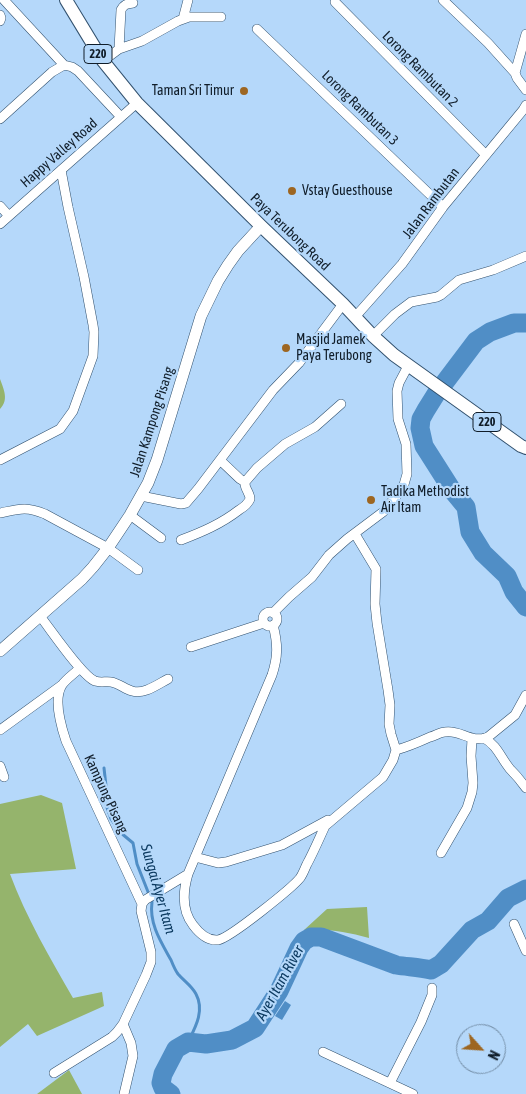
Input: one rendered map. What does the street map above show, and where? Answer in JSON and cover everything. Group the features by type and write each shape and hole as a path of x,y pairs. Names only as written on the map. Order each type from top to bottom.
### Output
{"main road":[{"name":"Paya Terubong Road","path":"66,0 103,61 137,103 343,304 373,336 408,366 524,448"},
{"name":"Jalan Kampong Pisang","path":"0,651 82,579 108,548 130,515 141,496 157,460 201,316 228,265 261,226"}],"street":[{"path":"4,0 64,65 78,71 121,117"},
{"path":"183,19 188,0"},
{"path":"444,0 488,43 515,73 526,90"},
{"name":"Lorong Rambutan 2","path":"335,2 486,155"},
{"path":"119,49 121,10 126,4 133,3"},
{"path":"0,15 0,20"},
{"path":"103,61 119,49 142,40 183,19 189,17 221,17"},
{"name":"Lorong Rambutan 3","path":"257,29 443,207"},
{"path":"515,73 526,34"},
{"path":"0,119 52,72 64,65"},
{"name":"Happy Valley Road","path":"0,224 137,103"},
{"name":"Jalan Rambutan","path":"355,317 402,264 443,207 526,105"},
{"path":"0,460 60,429 73,411 93,356 94,332 62,170"},
{"path":"0,206 9,216"},
{"path":"373,336 395,314 411,302 437,297 459,280 493,270 526,256"},
{"path":"141,496 181,504 186,503 273,390 299,363 343,304"},
{"path":"355,534 376,569 375,604 390,705 389,724 396,750 393,760 383,777 325,826 301,878 272,903 226,937 216,940 205,937 197,931 186,910 184,886 277,659 276,636 269,624 263,620 264,615 268,612 273,613 312,577 330,555 347,539 383,512 403,488 407,474 407,451 398,419 397,392 399,383 408,366"},
{"path":"181,540 203,532 226,520 248,503 250,495 245,487 245,482 257,468 286,444 316,427 341,404"},
{"path":"220,460 245,482"},
{"path":"0,513 21,508 34,509 108,548 138,570"},
{"path":"130,515 160,538"},
{"path":"40,616 80,668 95,681 110,682 133,692 140,692 168,679"},
{"path":"190,647 269,624"},
{"path":"0,730 62,685 80,668"},
{"name":"Kampung Pisang","path":"54,1072 112,1037 117,1032 151,962 151,952 141,910 148,899 66,740 58,706 62,685"},
{"path":"396,750 445,732 452,732 472,739 488,737 515,715 526,695"},
{"path":"484,738 494,745 526,788"},
{"path":"441,853 467,808 472,792 472,739"},
{"path":"0,766 4,777"},
{"path":"195,857 218,863 234,860 282,845 333,818"},
{"path":"148,899 188,874"},
{"path":"514,924 526,951"},
{"path":"390,1083 422,1022 432,995 432,988"},
{"path":"122,1024 131,1043 133,1056 124,1094"},
{"path":"322,1052 413,1094"}],"green space":[{"path":"0,379 5,398 0,409"},
{"path":"41,795 62,803 76,869 10,874 31,922 73,998 102,992 104,1006 37,1036 28,1024 0,1047 0,804"},
{"path":"367,907 369,938 337,931 304,930 327,909"},
{"path":"69,1070 82,1094 37,1094"}],"water":[{"path":"285,1001 291,1005 282,1020 275,1016"}],"waterway":[{"name":"Ayer Itam River","path":"526,323 514,323 490,332 476,341 436,394 421,419 420,428 424,446 452,490 466,507 470,532 483,553 507,576 514,592 526,607"},
{"name":"Sungai Ayer Itam","path":"104,768 106,786 103,796 111,819 121,833 133,843 137,864 152,902 154,925 177,972 192,988 199,1000 198,1019 188,1042"},
{"name":"Ayer Itam River","path":"171,1094 163,1088 161,1083 163,1074 176,1049 188,1042 206,1044 232,1040 255,1028 279,991 304,941 311,937 321,937 396,965 431,970 441,964 472,930 488,921 508,898 526,889"}],"place":[{"name":"Taman Sri Timur","path":"244,91"},
{"name":"Vstay Guesthouse","path":"292,191"},
{"name":"Masjid Jamek Paya Terubong","path":"286,348"},
{"name":"Tadika Methodist Air Itam","path":"371,500"}]}
